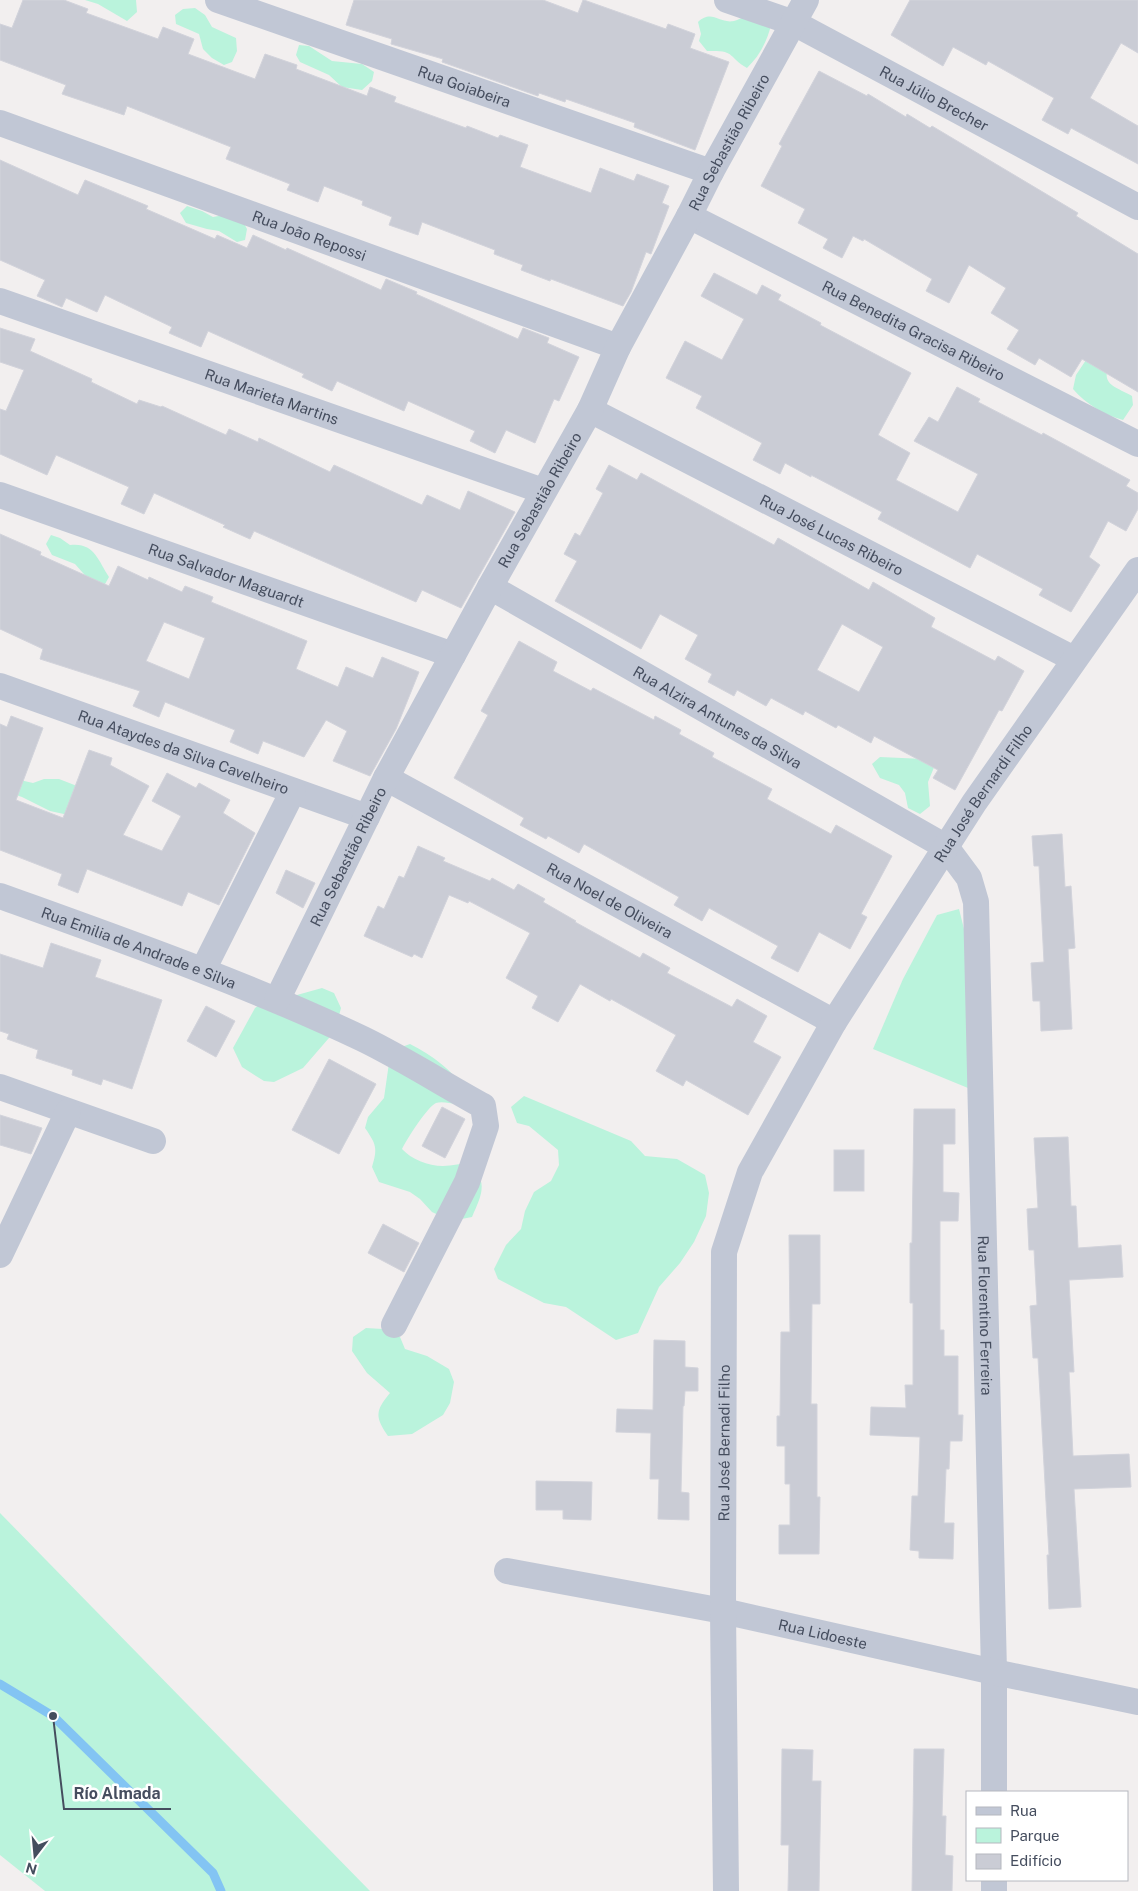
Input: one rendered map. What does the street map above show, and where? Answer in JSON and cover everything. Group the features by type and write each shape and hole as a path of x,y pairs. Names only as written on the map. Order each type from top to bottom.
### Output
{"street":[{"name":"Rua Goiabeira","path":"218,0 711,172"},
{"name":"Rua Júlio Brecher","path":"727,0 794,23 1138,206"},
{"name":"Rua Sebastião Ribeiro","path":"276,1000 386,778 490,586 590,410 618,347 711,172 806,0"},
{"name":"Rua João Repossi","path":"0,123 618,347"},
{"name":"Rua Benedita Gracisa Ribeiro","path":"689,216 1138,444"},
{"name":"Rua Marieta Martins","path":"0,301 543,491"},
{"name":"Rua José Lucas Ribeiro","path":"590,410 1074,659"},
{"name":"Rua Salvador Maguardt","path":"0,495 453,655"},
{"name":"Rua José Bernardi Filho","path":"834,1022 974,803 1138,570"},
{"name":"Rua Alzira Antunes da Silva","path":"490,586 946,847"},
{"name":"Rua Ataydes da Silva Cavelheiro","path":"0,686 367,817"},
{"name":"Rua Noel de Oliveira","path":"386,778 834,1022"},
{"path":"203,970 293,791"},
{"name":"Rua Florentino Ferreira","path":"946,847 969,878 976,902 994,1672 994,1791"},
{"name":"Rua Emilia de Andrade e Silva","path":"0,896 203,970 276,1000 365,1040 483,1106 486,1126 467,1182 394,1325"},
{"name":"Rua José Bernadi Filho","path":"726,1891 723,1611 724,1252 750,1172 834,1022"},
{"path":"0,1087 153,1141"},
{"path":"0,1255 68,1112"},
{"name":"Rua Lidoeste","path":"507,1570 723,1611 994,1672 1138,1702"}],"green space":[{"path":"85,0 136,0 137,12 127,21 98,4"},
{"path":"195,8 205,15 212,27 236,38 237,51 232,62 224,65 212,58 203,49 199,34 176,24 175,15 183,9"},
{"path":"746,15 772,22 763,47 747,68 727,53 707,51 699,41 701,34 698,22 703,18 712,17 724,21 734,21"},
{"path":"299,45 309,46 332,61 362,64 374,72 372,81 362,90 342,87 329,75 300,62 296,55"},
{"path":"187,206 213,217 224,215 241,218 247,229 245,240 237,242 219,231 186,223 180,213"},
{"path":"1086,360 1109,367 1107,378 1109,382 1132,396 1133,405 1123,420 1096,408 1073,389 1076,375"},
{"path":"51,535 60,538 70,545 85,546 90,549 109,577 105,584 100,586 91,582 75,564 52,555 46,544"},
{"path":"880,757 924,759 935,765 928,782 930,806 920,814 908,808 905,793 899,785 880,778 872,764"},
{"path":"44,779 59,779 77,786 73,816 50,811 13,794 20,780 33,783"},
{"path":"959,909 970,953 968,1088 873,1049 903,979 937,915"},
{"path":"322,988 334,993 341,1008 335,1031 303,1068 274,1082 264,1081 242,1067 233,1048 255,1008 267,999 297,995"},
{"path":"410,1044 441,1064 466,1090 456,1104 440,1102 432,1105 417,1124 402,1149 415,1159 432,1165 446,1166 471,1163 480,1177 482,1189 472,1217 451,1221 432,1212 420,1199 410,1192 379,1182 372,1167 375,1146 365,1128 368,1117 384,1098 389,1063 396,1049"},
{"path":"524,1096 631,1141 645,1156 677,1159 705,1175 709,1193 706,1216 694,1242 680,1263 659,1287 638,1333 616,1340 566,1307 544,1303 498,1279 494,1269 506,1245 521,1229 525,1211 534,1192 551,1181 559,1165 558,1150 529,1126 517,1123 511,1107"},
{"path":"366,1328 383,1329 400,1337 405,1349 427,1356 449,1369 454,1382 450,1403 443,1415 412,1434 388,1436 378,1414 390,1393 367,1373 352,1351 353,1337"},
{"path":"0,1513 370,1891 45,1891 0,1855"}],"building":[{"path":"23,0 64,0 88,9 86,13 158,39 163,27 194,39 188,54 255,79 265,54 297,65 296,69 367,96 370,87 396,97 394,102 466,128 467,126 498,138 500,135 528,145 520,167 591,193 600,168 634,181 637,174 669,186 662,203 669,206 651,254 646,252 631,292 623,306 521,270 523,265 494,254 495,250 422,222 418,235 389,225 392,217 362,205 363,201 324,186 318,202 287,190 290,184 226,159 231,147 127,106 124,115 62,94 66,85 0,60 0,24 12,28"},
{"path":"354,0 543,0 578,13 584,0 666,29 668,24 695,34 690,48 729,62 695,150 634,127 635,123 566,99 565,102 539,93 538,96 442,62 443,59 391,44 392,39 346,25"},
{"path":"910,0 1138,0 1138,53 1121,43 1090,98 1138,126 1138,164 1071,128 1068,134 1042,120 1054,98 988,61 986,65 953,47 943,66 891,35"},
{"path":"819,71 867,96 868,94 906,117 907,114 930,128 932,126 1078,213 1076,216 1138,254 1138,392 1082,359 1071,377 1039,358 1035,365 1007,349 1019,330 991,313 1006,288 969,265 949,303 926,291 932,279 864,239 863,241 853,236 842,258 823,248 828,239 798,223 805,209 761,186 782,146 779,144"},
{"path":"0,160 78,195 85,180 148,206 146,209 215,239 217,235 247,248 253,235 381,290 386,279 518,339 523,328 549,338 547,343 579,357 559,401 554,399 535,443 506,430 495,453 470,441 475,431 408,401 404,411 337,381 332,391 302,377 304,374 208,331 201,347 169,333 172,327 105,295 97,312 66,298 62,307 37,296 45,280 0,260"},
{"path":"714,273 757,295 762,285 781,295 778,300 821,323 820,325 911,373 878,435 910,453 896,480 958,512 978,474 914,441 929,417 938,422 957,387 980,399 978,402 1042,435 1043,433 1130,480 1126,486 1138,493 1138,509 1126,531 1108,521 1089,557 1100,565 1071,612 1039,595 1043,589 977,554 970,568 878,519 882,512 811,475 811,477 785,463 780,474 753,460 762,443 696,408 702,396 666,378 685,341 722,360 744,319 701,296"},
{"path":"0,328 35,339 30,351 92,379 91,382 137,404 139,400 162,406 226,435 229,429 258,442 259,438 330,472 334,465 422,505 427,495 460,510 468,491 515,512 461,608 422,590 416,602 254,531 250,539 223,527 225,525 154,493 144,514 121,504 129,487 56,455 47,475 0,454 0,409 6,411 24,370 0,362"},
{"path":"609,465 637,480 641,473 774,545 778,538 869,590 873,582 935,618 931,627 995,661 998,656 1024,671 1002,711 999,710 955,790 933,778 938,770 874,736 871,743 838,725 836,728 805,711 803,715 771,698 766,706 737,690 734,696 708,682 712,674 685,659 698,635 660,614 641,649 555,601 577,561 564,554 575,533 580,536 603,493 596,489","holes":["842,624 883,647 859,692 817,670"]},
{"path":"0,534 41,552 40,555 109,586 118,566 148,580 149,577 182,592 185,586 213,597 211,602 307,641 296,669 338,687 346,667 373,678 382,657 419,672 396,729 370,776 333,761 347,731 326,720 304,757 263,741 258,754 230,742 235,730 165,702 159,717 133,706 140,691 40,659 43,649 0,629","holes":["164,622 205,638 189,679 146,661"]},
{"path":"519,641 557,662 553,671 591,691 593,688 654,720 655,716 681,730 679,734 714,753 712,757 772,789 767,799 831,834 836,825 892,856 861,914 867,917 850,949 819,932 798,972 771,958 778,946 709,908 702,921 674,905 679,897 584,844 579,853 548,836 546,839 520,825 524,818 454,778 488,715 481,711"},
{"path":"11,716 43,728 16,800 63,818 89,750 112,758 110,765 149,786 123,835 162,851 181,816 152,801 167,773 196,788 199,783 230,800 223,813 255,833 219,905 188,892 182,906 87,869 78,893 58,885 62,874 0,850 0,724 7,727"},
{"path":"1062,834 1065,887 1071,886 1075,948 1068,949 1072,1029 1041,1031 1040,1001 1033,1001 1031,963 1044,962 1039,866 1034,866 1032,836"},
{"path":"418,846 445,858 443,861 490,881 492,878 514,890 518,884 545,899 543,902 575,922 640,958 643,953 670,968 667,973 732,1007 737,999 767,1016 753,1042 781,1057 748,1115 686,1080 683,1086 656,1071 676,1035 611,999 610,1001 580,984 558,1022 532,1008 538,996 506,978 530,933 469,901 468,903 449,895 422,958 414,954 412,957 364,936 378,906 384,909 399,876 404,878"},
{"path":"286,870 315,883 303,908 276,893"},
{"path":"51,943 101,960 95,977 162,1000 132,1089 103,1079 101,1085 72,1075 73,1070 36,1058 38,1050 7,1039 9,1034 0,1031 0,954 43,968"},
{"path":"206,1006 235,1021 216,1057 187,1041"},
{"path":"329,1059 376,1084 339,1154 292,1130"},
{"path":"442,1107 465,1119 445,1158 422,1146"},
{"path":"914,1109 955,1109 955,1144 943,1144 943,1192 959,1193 958,1221 940,1221 940,1330 944,1330 944,1356 958,1356 958,1415 963,1415 962,1441 950,1441 949,1469 946,1469 944,1523 954,1523 953,1559 919,1558 919,1551 910,1550 912,1496 918,1496 920,1437 870,1435 871,1407 906,1408 905,1385 913,1385 913,1303 910,1303 910,1243 912,1243"},
{"path":"0,1115 42,1128 31,1154 0,1145"},
{"path":"1068,1137 1071,1206 1076,1206 1078,1248 1121,1245 1123,1277 1069,1280 1074,1372 1069,1372 1073,1456 1129,1454 1131,1487 1074,1489 1081,1607 1049,1609 1047,1555 1049,1555 1038,1358 1033,1358 1030,1306 1037,1305 1034,1250 1029,1250 1027,1209 1038,1208 1034,1138"},
{"path":"834,1150 864,1150 864,1191 834,1191"},
{"path":"383,1224 419,1243 404,1272 368,1253"},
{"path":"789,1235 820,1235 820,1304 812,1304 811,1404 817,1404 817,1497 820,1497 819,1554 779,1554 779,1525 790,1525 790,1484 785,1484 785,1446 777,1446 777,1416 780,1416 781,1332 790,1332"},
{"path":"654,1340 685,1341 685,1367 698,1368 698,1391 685,1391 683,1406 681,1492 689,1493 689,1520 658,1519 659,1479 650,1479 651,1433 616,1432 617,1409 653,1410"},
{"path":"536,1481 592,1482 591,1520 563,1519 563,1510 536,1510"},
{"path":"782,1749 813,1750 812,1781 821,1781 819,1891 788,1891 789,1845 781,1845"},
{"path":"914,1749 944,1749 942,1816 946,1816 945,1855 953,1856 952,1891 912,1891"}],"waterway":[{"path":"0,1684 53,1716 213,1873 221,1891"}],"place":[{"name":"Río Almada","path":"53,1716"}]}
